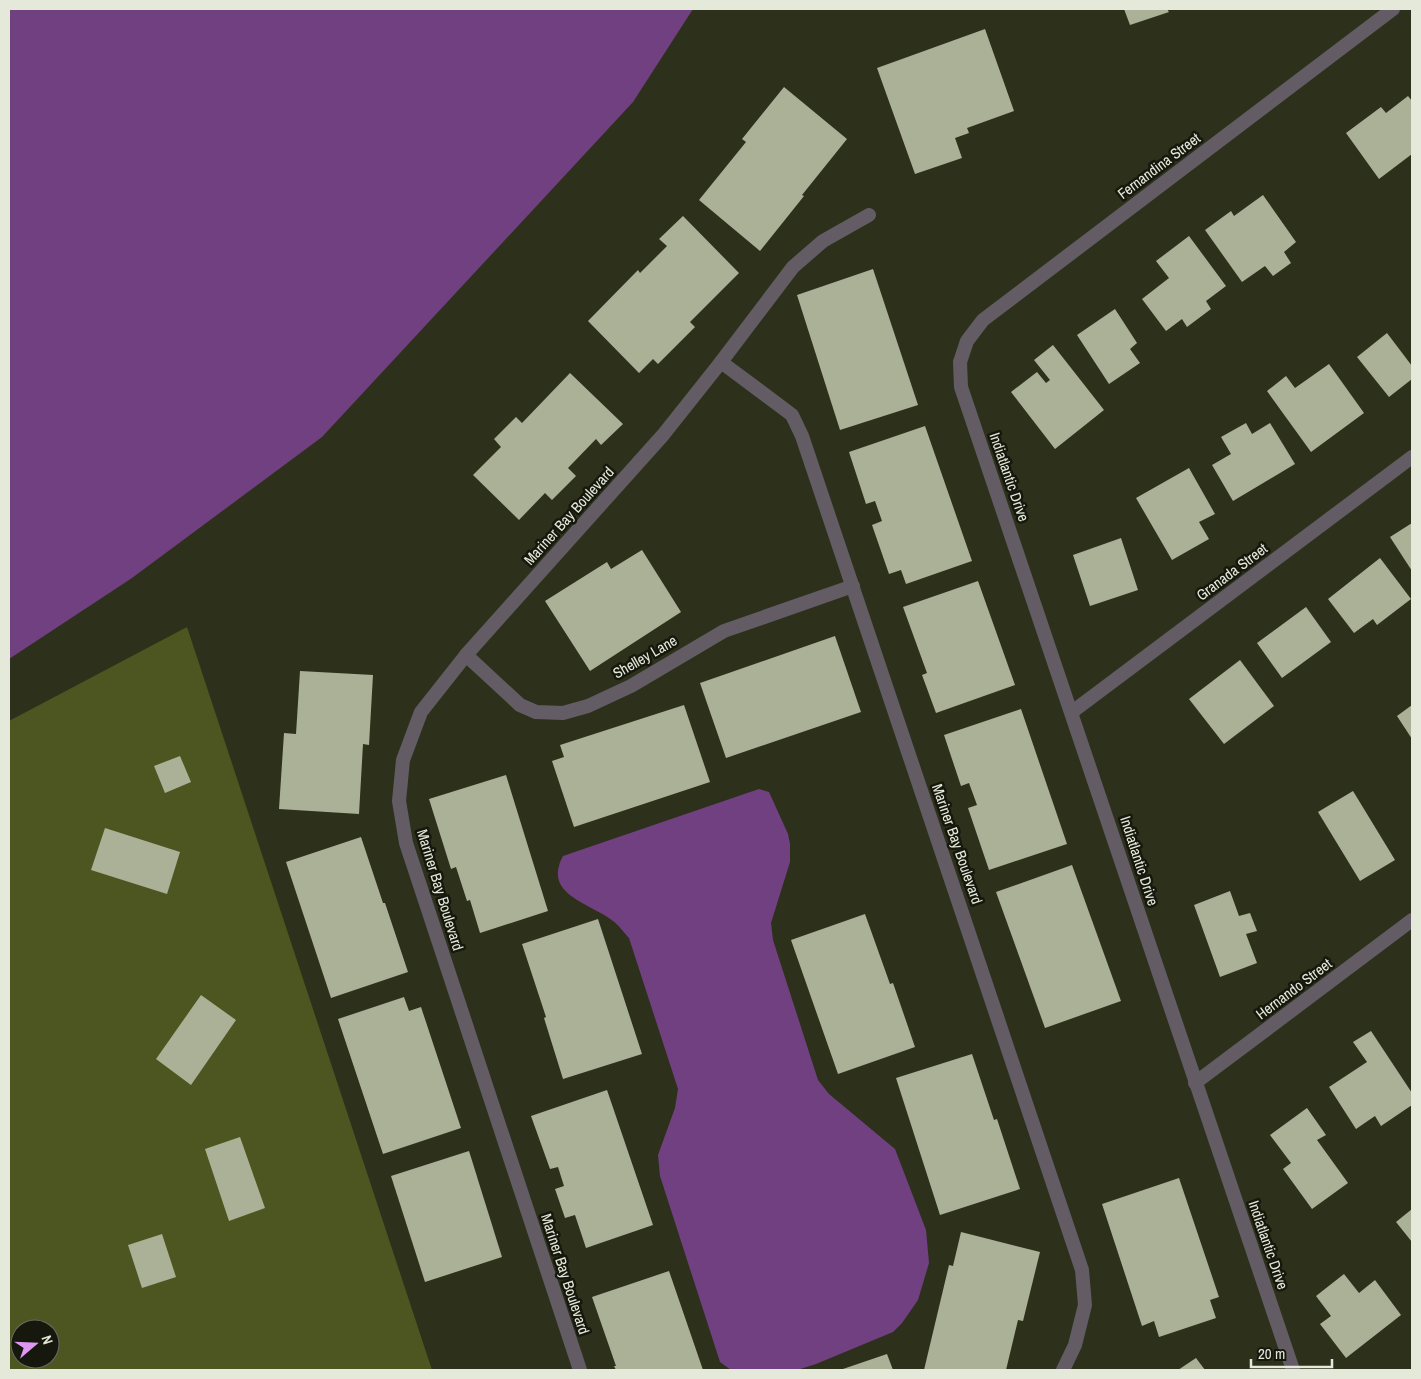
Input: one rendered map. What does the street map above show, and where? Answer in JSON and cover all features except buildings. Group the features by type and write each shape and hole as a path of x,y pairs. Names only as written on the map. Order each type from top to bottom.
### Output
{"street":[{"name":"Fernandina Street","path":"960,362 967,341 983,320 1393,9"},
{"name":"Mariner Bay Boulevard","path":"580,1370 406,843 399,801 402,760 421,712 466,655 663,435 793,267 823,241 869,215"},
{"name":"Mariner Bay Boulevard","path":"721,362 792,415 802,436 853,586 1082,1270 1085,1305 1075,1345 1063,1370"},
{"name":"Indiatlantic Drive","path":"960,362 961,387 1293,1370"},
{"name":"Granada Street","path":"1072,712 1412,457"},
{"name":"Shelley Lane","path":"466,655 520,705 536,712 564,713 588,706 631,686 677,657 724,631 853,586"},
{"name":"Hernando Street","path":"1195,1083 1412,920"}],"green space":[{"path":"187,627 432,1370 9,1370 9,721"}],"shaded area":[{"path":"9,9 693,9 633,102 322,437 132,578 9,659"},
{"path":"759,789 769,792 788,834 790,862 771,923 773,940 818,1080 829,1094 895,1149 926,1230 929,1263 918,1300 902,1323 893,1332 797,1370 731,1370 720,1362 660,1176 658,1155 675,1108 678,1089 629,938 613,921 582,903 564,889 559,880 558,869 563,856"}]}
